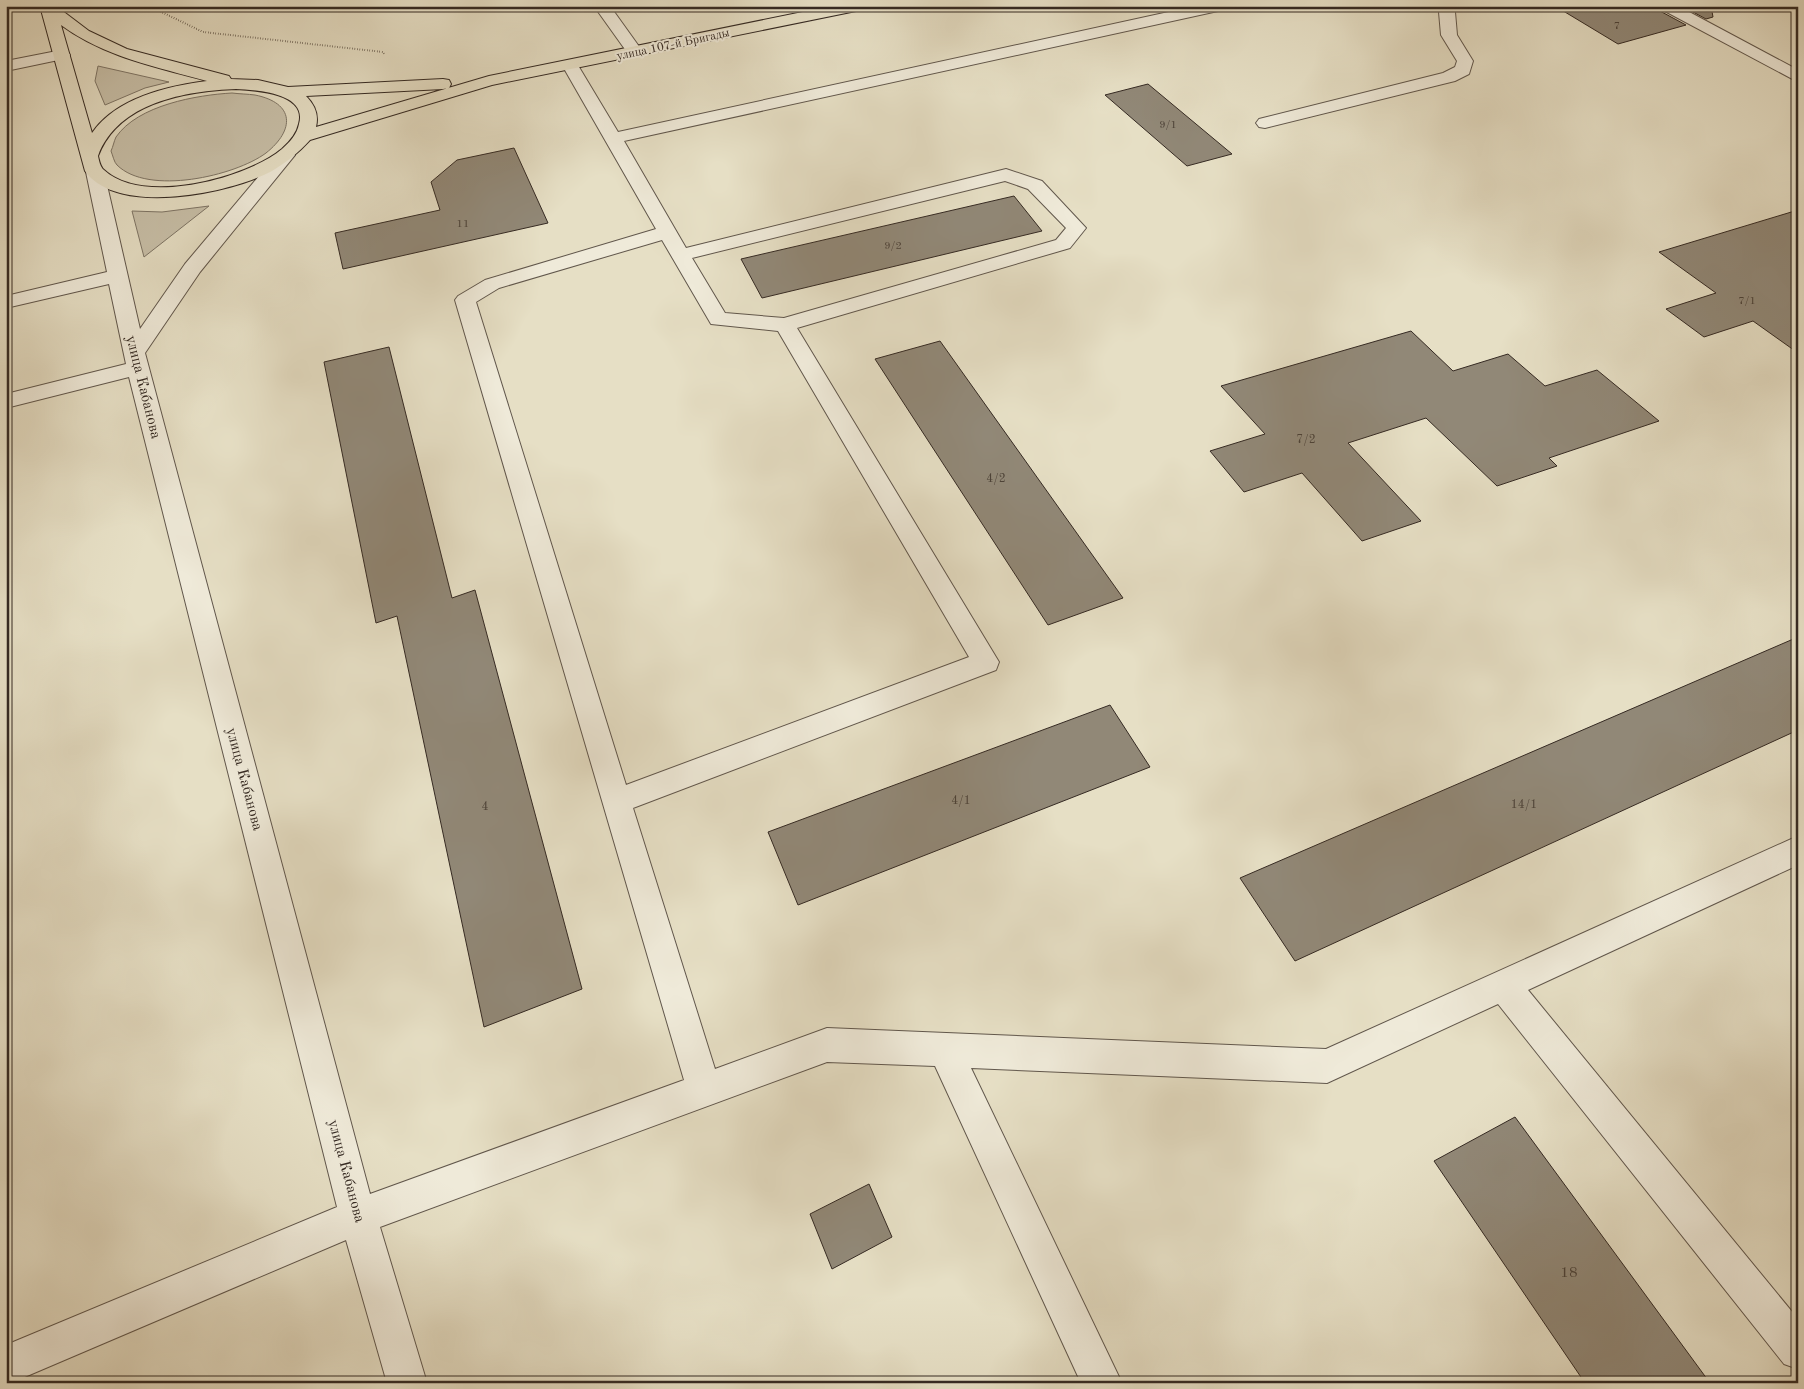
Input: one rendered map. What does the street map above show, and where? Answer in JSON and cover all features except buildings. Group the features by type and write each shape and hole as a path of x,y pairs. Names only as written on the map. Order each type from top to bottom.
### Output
{"main road":[{"name":"улица 107-й Бригады","path":"490,81 856,6"},
{"name":"улица Кабанова","path":"48,7 92,164"},
{"path":"48,7 83,34 121,52 234,84"},
{"path":"288,92 304,104 310,118 304,136 286,155 257,172 221,185 181,192 144,192 113,185 92,164 96,138 112,121 138,106 168,94 193,88 234,84 264,86 288,92 490,81"},
{"path":"304,136 490,81"}],"street":[{"path":"602,6 635,52"},
{"path":"613,138 1218,6"},
{"path":"1265,122 1449,77 1463,70 1464,61 1449,35 1447,12 1444,6"},
{"path":"1666,6 1798,77"},
{"path":"6,66 62,55"},
{"path":"570,65 666,232 718,319 785,325 1063,244 1076,228 1035,185 1006,175 680,255"},
{"path":"6,401 136,360 192,268 286,155"},
{"name":"улица Кабанова","path":"92,164 136,360 358,1217 407,1383"},
{"path":"666,232 492,284 464,300 704,1090"},
{"path":"6,302 116,276"},
{"path":"617,802 986,662 785,325"},
{"path":"6,1365 358,1217 827,1045 1327,1066 1798,850"},
{"path":"1504,985 1798,1350"},
{"path":"945,1050 1102,1383"}],"path":[{"path":"149,6 203,32 383,52 388,59"}],"shaded area":[{"path":"98,66 169,82 145,88 105,105 95,81"},
{"path":"232,93 255,95 268,99 278,104 284,111 286,127 282,135 266,153 234,169 192,179 170,181 149,179 131,174 114,161 111,151 116,137 138,117 186,99"},
{"path":"209,206 144,257 132,211 162,212"}]}
